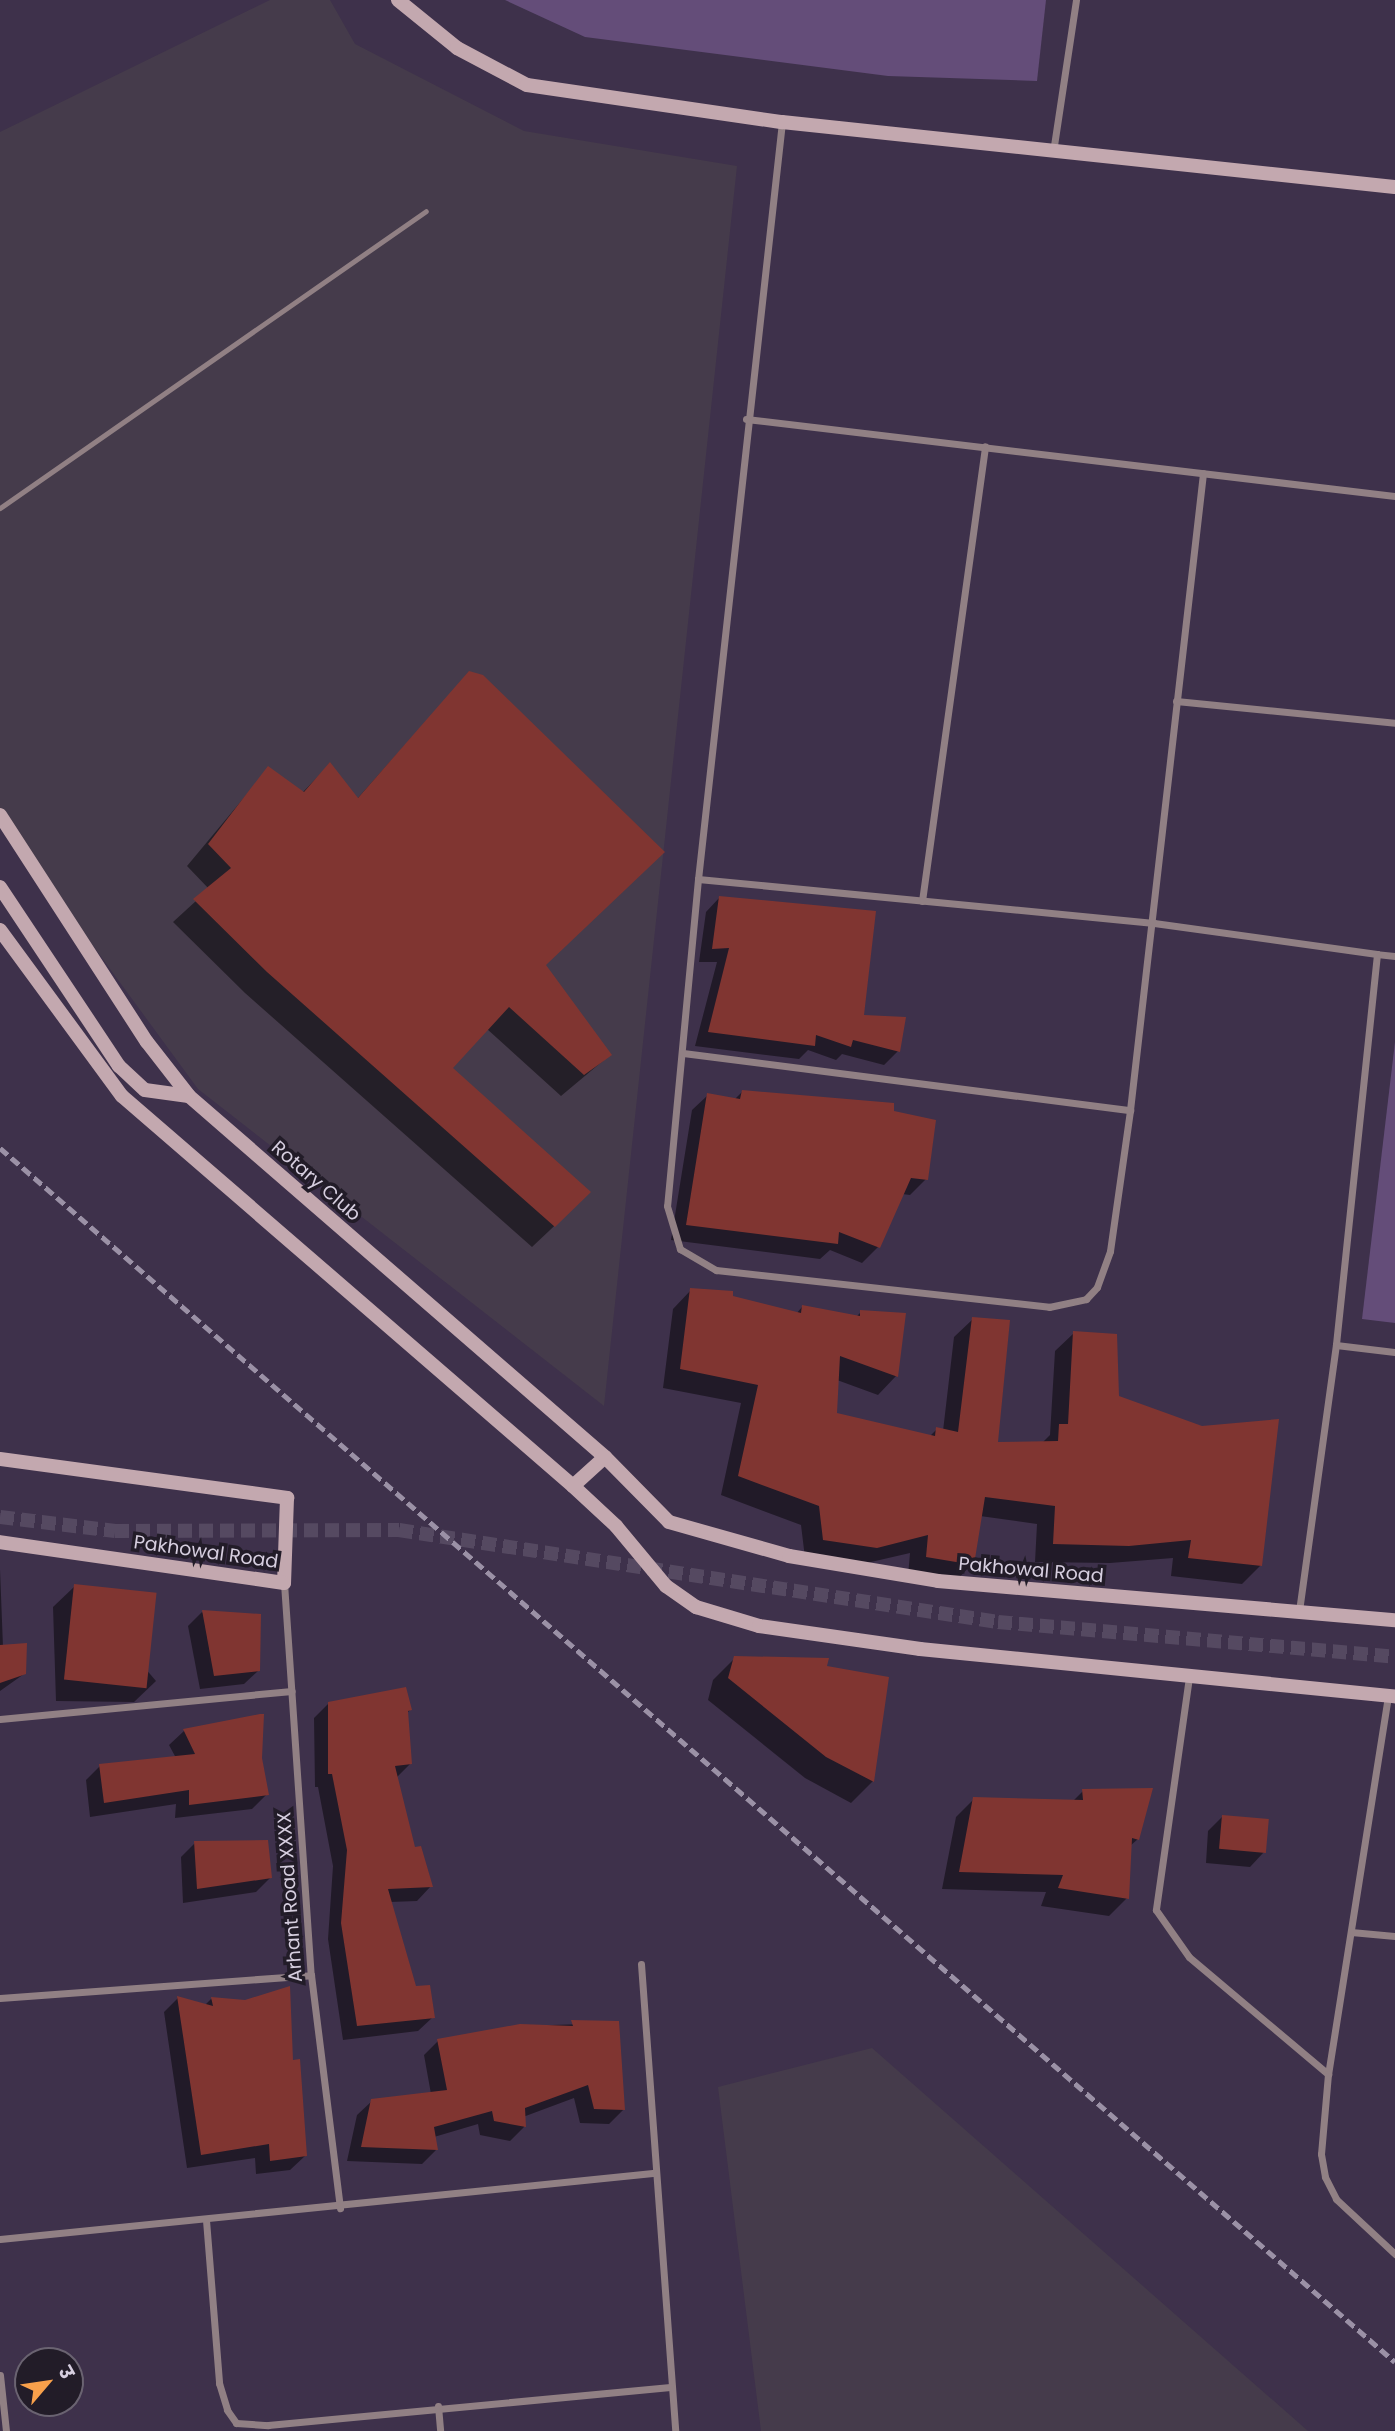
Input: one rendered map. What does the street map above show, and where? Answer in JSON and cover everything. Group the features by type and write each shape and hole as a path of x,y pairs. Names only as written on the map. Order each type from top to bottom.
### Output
{"street":[{"path":"398,0 457,48 527,85 782,122 1053,153 1395,187"},
{"path":"1053,153 1076,0"},
{"path":"782,122 746,419 667,1206 680,1249 716,1270 1068,1306 1086,1299 1104,1272 1130,1110 1154,923 1203,472"},
{"path":"746,419 1395,496"},
{"path":"922,901 985,446"},
{"path":"1177,701 1395,723"},
{"name":"Rotary Club","path":"0,816 147,1042 190,1096 605,1457 669,1522"},
{"path":"698,879 1154,923 1395,956"},
{"path":"0,887 118,1066 145,1090 190,1096"},
{"path":"0,930 122,1096 573,1486 616,1526 666,1586 695,1607 759,1626 824,1637 1392,1696 1328,2074 1321,2154 1325,2178 1336,2199 1395,2254"},
{"path":"1299,1613 1336,1345 1377,954"},
{"path":"683,1052 1130,1110"},
{"path":"1336,1345 1395,1352"},
{"path":"573,1486 605,1457"},
{"name":"Pakhowal Road","path":"0,1459 287,1498 285,1583 0,1542"},
{"name":"Pakhowal Road","path":"669,1522 789,1556 938,1581 1395,1620"},
{"name":"Arhant Road XXXX","path":"285,1583 311,1975 340,2208"},
{"path":"1189,1677 1156,1910 1189,1957 1328,2074"},
{"path":"0,1718 292,1691"},
{"path":"1351,1931 1395,1936"},
{"path":"641,1964 653,2173 675,2431"},
{"path":"0,1998 311,1975"},
{"path":"0,2239 340,2208 653,2173"},
{"path":"206,2220 219,2383 227,2410 236,2423 268,2425 438,2406 670,2387"},
{"path":"0,2375 6,2431"},
{"path":"438,2406 440,2431"}],"lane":[{"path":"0,508 426,211"}],"shaded area":[{"path":"270,0 330,0 355,44 524,131 737,166 604,1406 198,1089 58,898 0,808 0,132"},
{"path":"505,0 1046,0 1037,81 888,76 585,37"},
{"path":"1395,1042 1395,1323 1362,1319"},
{"path":"872,2048 1308,2431 761,2431 718,2087"}],"building":[{"path":"469,671 483,675 665,852 546,965 612,1055 584,1075 509,1007 453,1068 591,1192 555,1227 267,972 193,899 231,868 208,844 268,766 304,792 330,762 358,798"},
{"path":"719,896 876,911 864,1015 906,1017 900,1052 853,1040 851,1047 816,1035 815,1046 708,1032 729,948 712,949"},
{"path":"742,1090 894,1103 894,1111 936,1120 928,1180 911,1178 880,1248 839,1232 838,1244 686,1225 707,1093 740,1099"},
{"path":"690,1288 733,1291 733,1296 801,1313 802,1305 860,1316 860,1310 906,1313 898,1377 840,1356 837,1413 935,1436 936,1427 958,1432 972,1317 1010,1320 998,1442 1058,1441 1059,1424 1068,1424 1073,1331 1117,1334 1119,1396 1202,1426 1279,1419 1262,1566 1188,1558 1191,1540 1129,1546 1053,1544 1055,1506 985,1497 974,1565 926,1557 928,1535 877,1548 823,1540 819,1506 738,1476 758,1385 680,1369"},
{"path":"74,1584 157,1593 147,1688 64,1679"},
{"path":"202,1610 261,1614 260,1671 214,1676"},
{"path":"27,1643 26,1674 0,1683 0,1645"},
{"path":"734,1656 829,1658 827,1666 889,1677 874,1782 826,1757 728,1678"},
{"path":"406,1687 412,1710 408,1711 412,1764 395,1766 415,1847 421,1846 433,1887 388,1889 416,1986 430,1985 435,2018 357,2026 341,1923 347,1850 332,1774 328,1774 328,1702"},
{"path":"264,1714 262,1758 269,1795 189,1805 189,1790 104,1803 99,1764 195,1754 183,1729"},
{"path":"1153,1788 1139,1840 1132,1838 1129,1899 1058,1888 1063,1875 959,1872 973,1797 1083,1800 1082,1789"},
{"path":"1222,1815 1269,1819 1266,1853 1219,1849"},
{"path":"268,1840 272,1878 197,1889 194,1841"},
{"path":"290,1986 293,2060 300,2059 307,2156 270,2161 269,2144 201,2155 177,1996 213,2006 211,1997 245,2000"},
{"path":"571,2020 619,2021 625,2110 594,2109 588,2085 525,2108 526,2127 494,2121 492,2111 434,2127 438,2150 361,2147 371,2099 447,2090 437,2039 520,2024 573,2026"}],"tunnel":[{"path":"0,1517 115,1531 399,1530 998,1622 1395,1657"}],"railway":[{"path":"0,1148 1395,2362"}]}
